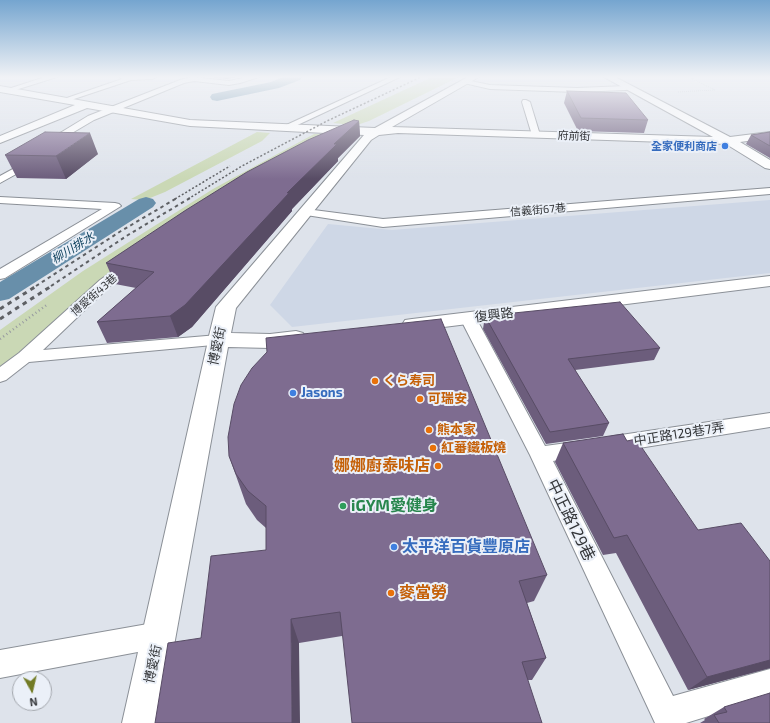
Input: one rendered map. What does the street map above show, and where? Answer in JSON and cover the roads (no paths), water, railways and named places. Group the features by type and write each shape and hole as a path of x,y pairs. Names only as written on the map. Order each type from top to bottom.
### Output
{"street":[{"path":"0,140 71,111"},
{"name":"府前街","path":"125,111 190,123 378,132 398,130 725,140 770,135"},
{"name":"博愛街","path":"141,723 218,340 226,307 367,138 416,111"},
{"path":"669,111 770,165"},
{"name":"復興路","path":"397,326 767,284"},
{"path":"218,340 270,341 317,336"}],"lane":[{"path":"0,180 45,155 45,145 106,111"},
{"path":"286,128 324,111"},
{"path":"529,111 536,135"},
{"path":"332,141 355,131"},
{"name":"信義街67巷","path":"306,212 383,223 770,191"},
{"path":"0,200 115,206 0,275"},
{"name":"博愛街43巷","path":"0,376 25,357 105,283 143,256"},
{"name":"中正路129巷","path":"468,318 540,455 668,718"},
{"path":"25,357 218,340"},
{"name":"中正路129巷7弄","path":"540,455 770,420"},
{"path":"0,664 159,635"},
{"path":"668,718 770,683"}],"waterway":[{"name":"柳川排水","path":"0,293 146,203"}],"railway":[{"path":"188,199 242,166 349,111"},
{"path":"175,199 230,166"},
{"path":"36,286 121,231 177,198"},
{"path":"51,286 128,235 190,198"},
{"path":"0,309 38,285"},
{"path":"0,319 53,285"}],"place":[{"name":"全家便利商店","path":"725,146"},
{"name":"くら寿司","path":"375,381"},
{"name":"Jasons","path":"293,393"},
{"name":"可瑞安","path":"420,399"},
{"name":"熊本家","path":"429,430"},
{"name":"紅蕃鐵板燒","path":"433,448"},
{"name":"娜娜廚泰味店","path":"438,466"},
{"name":"iGYM愛健身","path":"343,506"},
{"name":"太平洋百貨豐原店","path":"394,547"},
{"name":"麥當勞","path":"391,593"}]}
